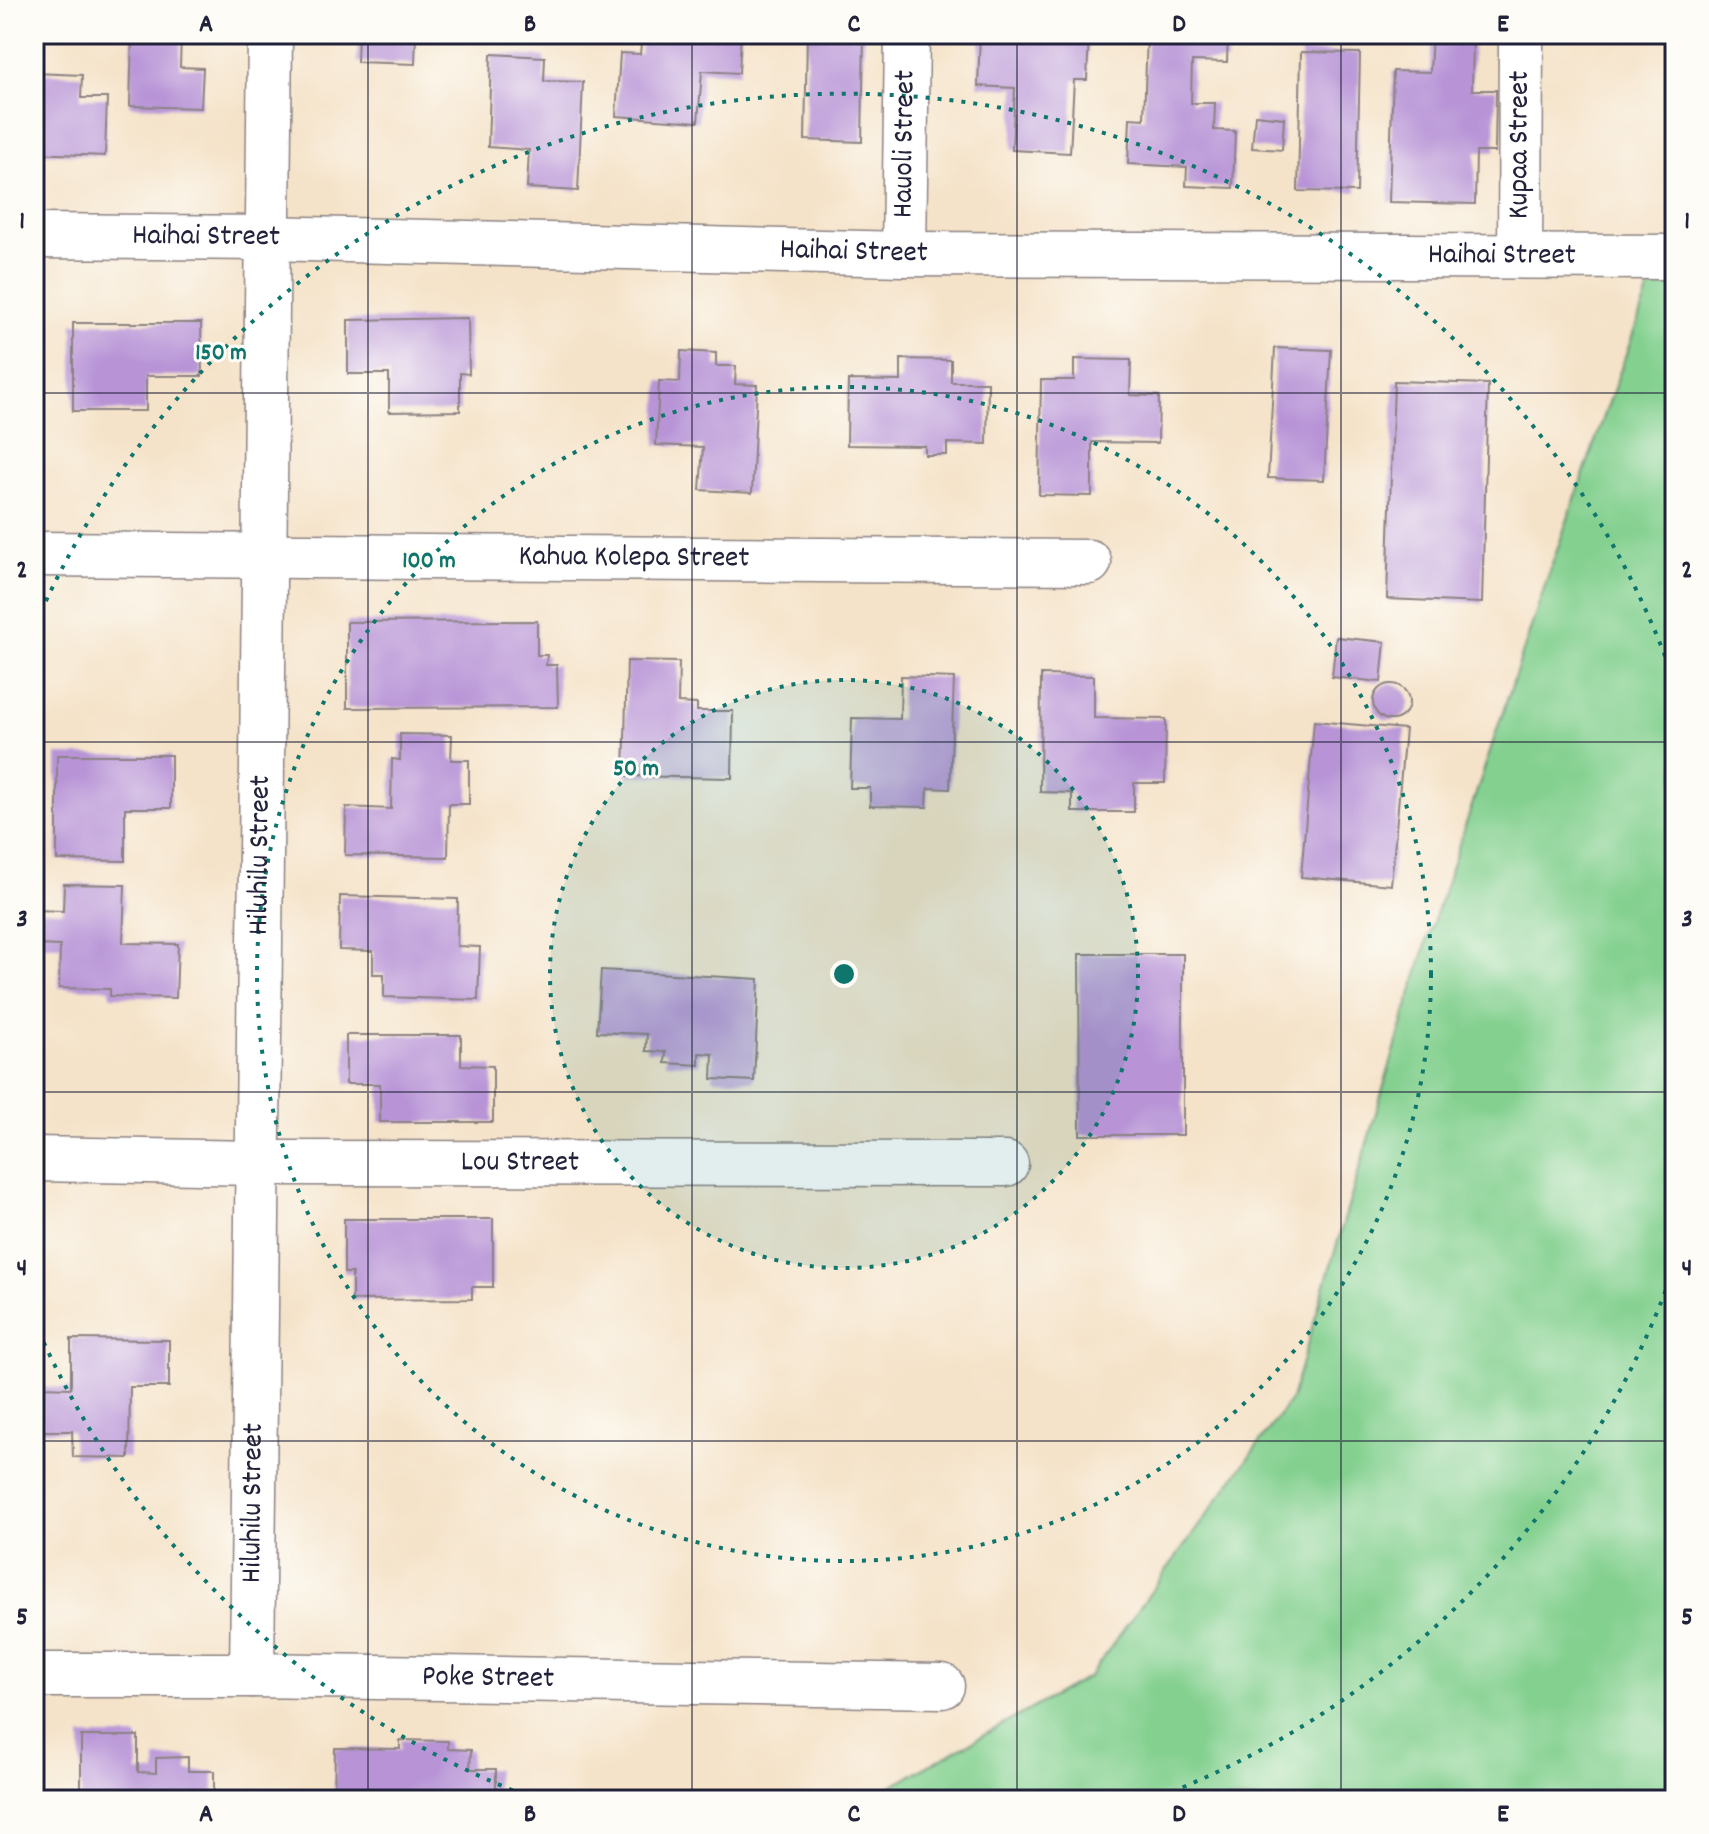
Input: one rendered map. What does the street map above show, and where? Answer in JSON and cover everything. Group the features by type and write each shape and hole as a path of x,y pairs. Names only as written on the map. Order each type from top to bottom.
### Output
{"street":[{"name":"Hiluhilu Street","path":"252,1675 270,34"},
{"name":"Hauoli Street","path":"904,254 907,34"},
{"name":"Kupaa Street","path":"1520,255 1521,34"},
{"name":"Haihai Street","path":"34,236 267,238 904,254 1675,257"},
{"name":"Kahua Kolepa Street","path":"34,554 1089,562"},
{"name":"Lou Street","path":"34,1159 257,1163 1006,1164"},
{"name":"Poke Street","path":"34,1675 252,1675 942,1686"}],"green space":[{"path":"1650,286 1675,287 1675,1800 866,1800 1089,1677 1291,1399 1427,941 1553,561"}],"building":[{"path":"132,34 181,34 180,67 203,68 201,108 130,106"},
{"path":"358,34 416,34 415,64 357,62"},
{"path":"642,34 741,34 739,73 702,71 698,122 616,116 620,53 640,54"},
{"path":"807,34 864,34 862,142 805,140"},
{"path":"980,34 1089,34 1087,80 1074,80 1070,153 1012,150 1015,88 978,86"},
{"path":"1147,34 1228,34 1227,62 1192,61 1191,103 1215,103 1214,130 1235,131 1233,188 1186,186 1187,167 1128,164 1130,118 1144,119"},
{"path":"1432,34 1473,34 1472,90 1496,90 1495,152 1476,152 1475,204 1389,202 1393,71 1430,72"},
{"path":"1301,52 1360,53 1357,192 1298,191"},
{"path":"491,54 545,57 544,81 583,82 578,191 527,188 529,150 488,147"},
{"path":"34,73 82,75 81,98 107,98 105,156 34,153"},
{"path":"1255,115 1284,118 1282,150 1252,148"},
{"path":"468,318 469,374 460,373 460,411 389,412 389,374 348,374 348,320"},
{"path":"73,323 201,323 202,376 146,376 146,411 73,411"},
{"path":"1275,348 1331,350 1324,480 1268,478"},
{"path":"681,351 716,353 716,366 736,366 735,384 757,385 752,493 700,490 703,447 656,445 659,381 680,382"},
{"path":"901,359 951,360 951,382 988,382 987,444 947,443 947,455 925,455 925,446 847,445 848,380 901,381"},
{"path":"1074,359 1131,360 1130,395 1159,396 1158,443 1092,442 1092,496 1039,495 1041,380 1074,380"},
{"path":"1394,381 1488,384 1482,603 1387,599"},
{"path":"537,621 537,655 547,655 546,665 557,665 558,707 347,708 347,622"},
{"path":"1336,637 1385,642 1381,682 1332,677"},
{"path":"627,661 679,662 678,703 697,704 697,711 733,711 732,778 624,776"},
{"path":"1041,675 1094,676 1094,718 1166,719 1165,783 1134,783 1134,812 1072,812 1072,793 1040,792"},
{"path":"901,676 954,678 950,789 928,788 927,807 870,806 870,788 850,788 852,718 900,719"},
{"path":"1391,684 1404,689 1409,702 1404,715 1391,720 1378,715 1373,702 1378,689"},
{"path":"1314,721 1405,729 1391,885 1301,877"},
{"path":"400,734 452,735 451,760 469,760 469,804 449,804 448,857 345,855 346,807 391,809 392,759 400,760"},
{"path":"57,755 171,755 171,808 125,808 125,861 57,860"},
{"path":"64,884 125,885 123,943 178,944 176,998 110,996 110,989 59,988 60,946 36,945 36,910 63,911"},
{"path":"340,896 458,899 457,946 480,947 478,1000 384,997 384,974 373,974 373,951 339,950"},
{"path":"1079,954 1183,954 1183,1135 1080,1135"},
{"path":"601,970 759,979 754,1081 712,1079 713,1054 699,1053 699,1065 665,1063 666,1052 646,1051 647,1034 597,1032"},
{"path":"346,1035 461,1035 461,1065 493,1066 493,1122 380,1122 380,1084 346,1084"},
{"path":"344,1219 493,1219 493,1287 472,1287 472,1299 352,1300 352,1273 344,1273"},
{"path":"71,1339 169,1340 169,1387 130,1387 129,1458 73,1457 72,1431 42,1431 42,1387 71,1388"},
{"path":"81,1736 138,1736 138,1772 156,1773 156,1758 188,1757 188,1771 214,1771 214,1800 81,1800"},
{"path":"400,1740 448,1741 448,1749 471,1750 470,1769 496,1769 496,1800 334,1800 335,1748 400,1749"}]}
